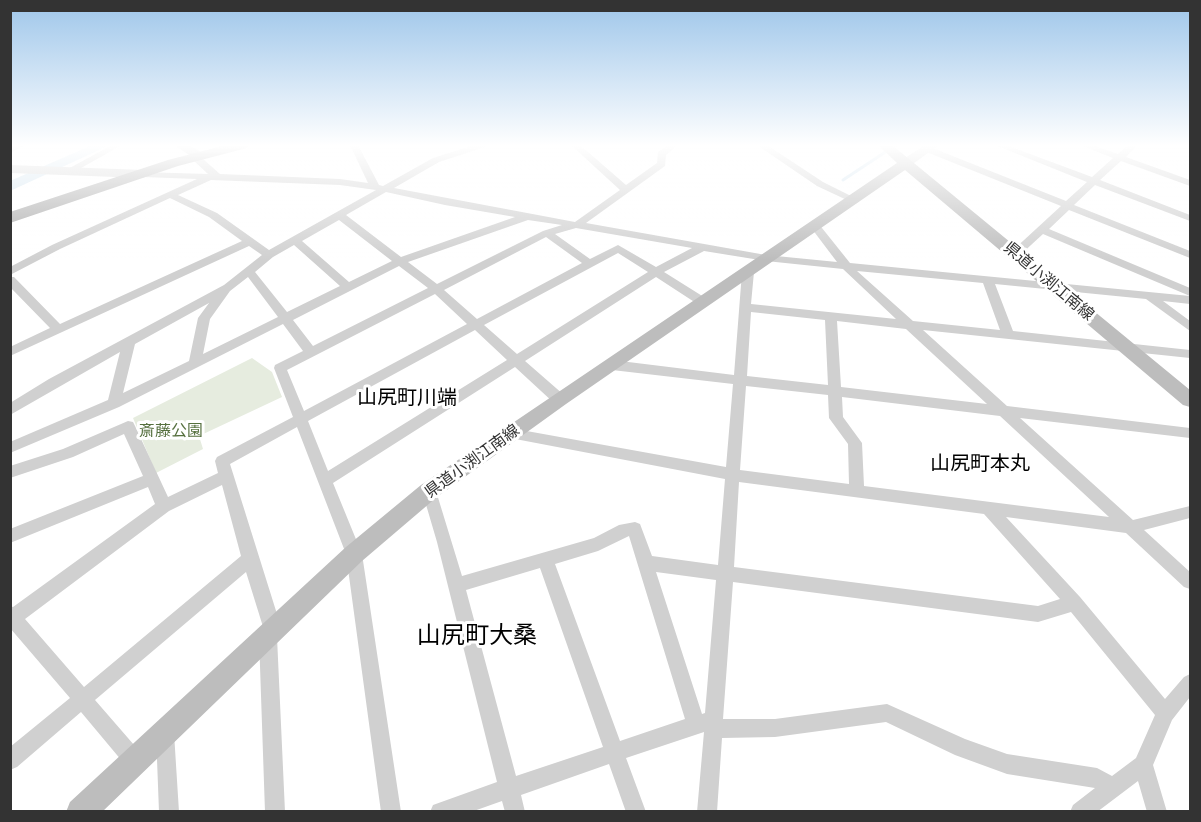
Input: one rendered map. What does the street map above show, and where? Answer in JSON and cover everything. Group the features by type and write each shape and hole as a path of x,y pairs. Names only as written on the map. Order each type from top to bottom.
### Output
{"main road":[{"path":"10,218 115,183"},
{"name":"県道小渕江南線","path":"80,812 354,554 429,491 559,399 876,183"},
{"name":"県道小渕江南線","path":"930,183 1191,400"}],"street":[{"path":"10,272 56,247 197,183"},
{"path":"349,183 766,258 1191,300"},
{"path":"377,183 380,188"},
{"path":"10,410 54,382 228,288 269,255 389,183"},
{"path":"618,183 626,190"},
{"path":"391,812 354,554 298,419 280,368 547,233 578,224 635,183"},
{"path":"819,183 852,200"},
{"path":"1015,183 1191,255"},
{"path":"1015,254 1092,183"},
{"path":"1100,183 1191,218"},
{"path":"171,195 213,215 269,255"},
{"path":"339,215 436,289 559,399"},
{"path":"10,448 194,365 401,261 529,216"},
{"path":"814,225 847,267 1191,582"},
{"path":"1043,230 1191,292"},
{"path":"547,233 589,263"},
{"path":"295,240 348,287"},
{"path":"10,352 250,241"},
{"path":"325,481 656,272 703,247"},
{"path":"275,812 270,633 222,461 618,248 703,302"},
{"path":"250,272 311,352"},
{"path":"707,812 708,724 727,572 748,308 748,272"},
{"path":"10,280 58,329"},
{"path":"988,280 1008,335"},
{"path":"194,365 204,318 228,288"},
{"path":"1148,296 1191,327"},
{"path":"748,308 1191,354"},
{"path":"831,316 836,418 855,443 857,491"},
{"path":"114,403 129,342"},
{"path":"612,364 1004,412 1191,432"},
{"path":"10,472 68,453 128,426 150,480 164,506"},
{"path":"510,433 735,475 1131,527 1191,512"},
{"path":"134,760 84,698 11,617 164,506 227,477"},
{"path":"10,536 150,480"},
{"path":"429,491 515,812"},
{"path":"988,508 1074,603 1165,713"},
{"path":"456,585 598,544 624,530 635,529 708,724"},
{"path":"10,760 250,559"},
{"path":"545,559 636,812"},
{"path":"646,562 1038,614 1074,603"},
{"path":"1080,812 1143,765 1165,713 1191,683"},
{"path":"440,812 615,752 708,724 775,728 887,713 962,748 1007,764 1097,778 1113,787"},
{"path":"165,732 169,812"},
{"path":"1143,765 1157,812"}],"green space":[{"name":"斎藤公園","path":"252,358 272,372 282,397 199,436 203,449 156,473 133,418"}],"waterway":[{"path":"10,187 18,183"}],"district":[{"name":"山尻町川端","path":"407,397"},
{"name":"山尻町本丸","path":"980,463"},
{"name":"山尻町大桑","path":"477,635"}]}
